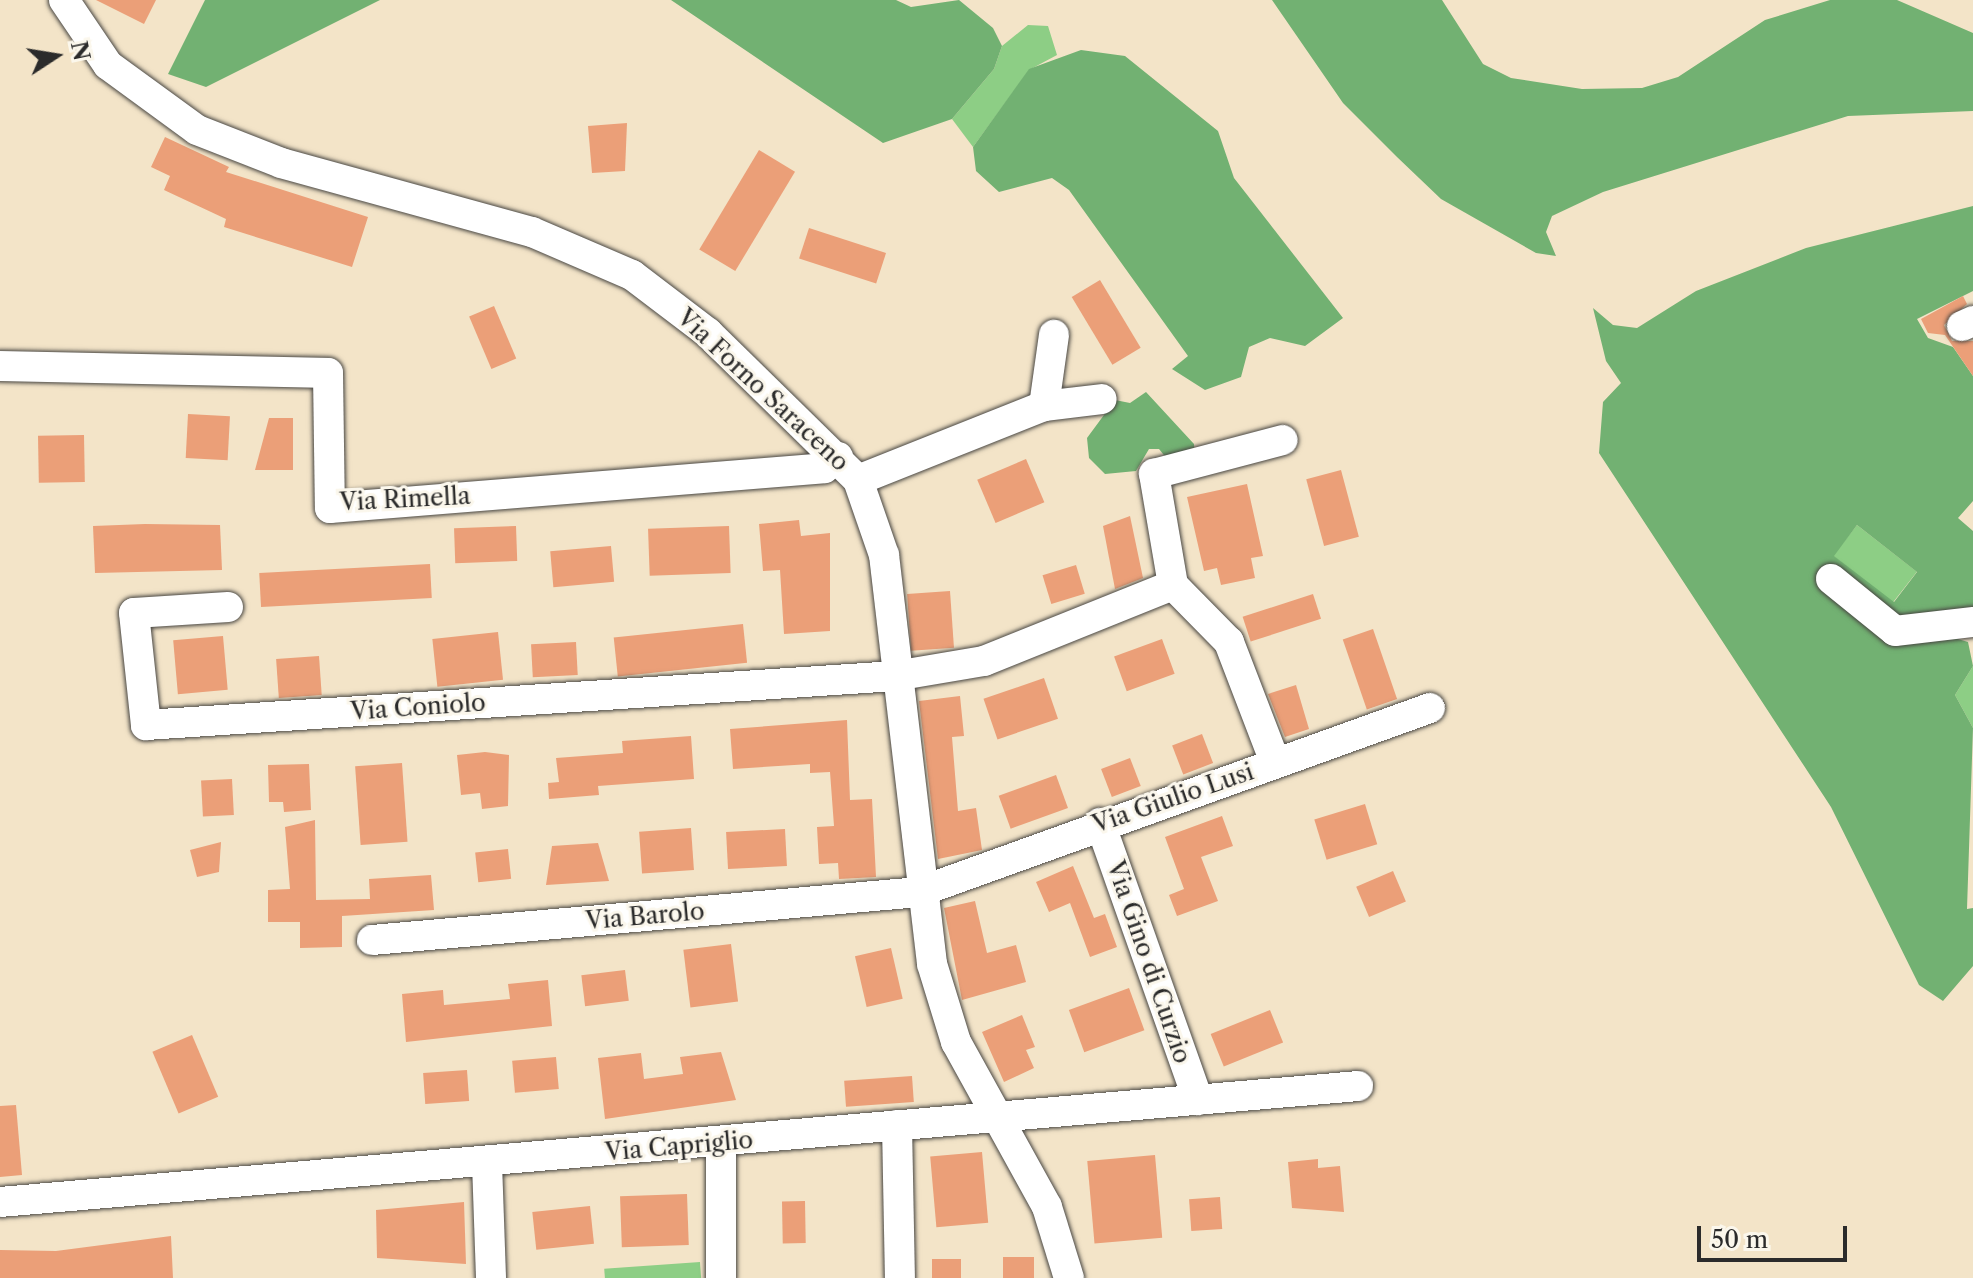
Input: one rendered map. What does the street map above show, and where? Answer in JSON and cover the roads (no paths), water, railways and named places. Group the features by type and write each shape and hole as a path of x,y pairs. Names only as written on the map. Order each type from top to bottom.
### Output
{"street":[{"name":"Via Forno Saraceno","path":"64,0 108,65 197,130 281,163 532,232 632,275 708,333 838,457 858,480 880,528 919,892 956,1042 1047,1207 1069,1278"},
{"path":"1044,406 1054,335"},
{"name":"Via Rimella","path":"0,366 328,373 330,508 824,468 838,457"},
{"path":"858,480 1044,406 1102,399"},
{"path":"1275,762 1229,642 1173,585 1154,474 1283,440"},
{"path":"1831,579 1895,631 1973,622"},
{"path":"895,676 984,661 1173,585"},
{"name":"Via Coniolo","path":"228,607 134,613 146,725 895,676"},
{"name":"Via Giulio Lusi","path":"919,892 1100,823 1430,708"},
{"name":"Via Gino di Curzio","path":"1100,823 1198,1100"},
{"name":"Via Barolo","path":"372,940 919,892"},
{"name":"Via Capriglio","path":"0,1202 487,1163 1358,1086"},
{"path":"897,1125 900,1278"},
{"path":"721,1142 721,1278"},
{"path":"487,1163 491,1278"}]}
